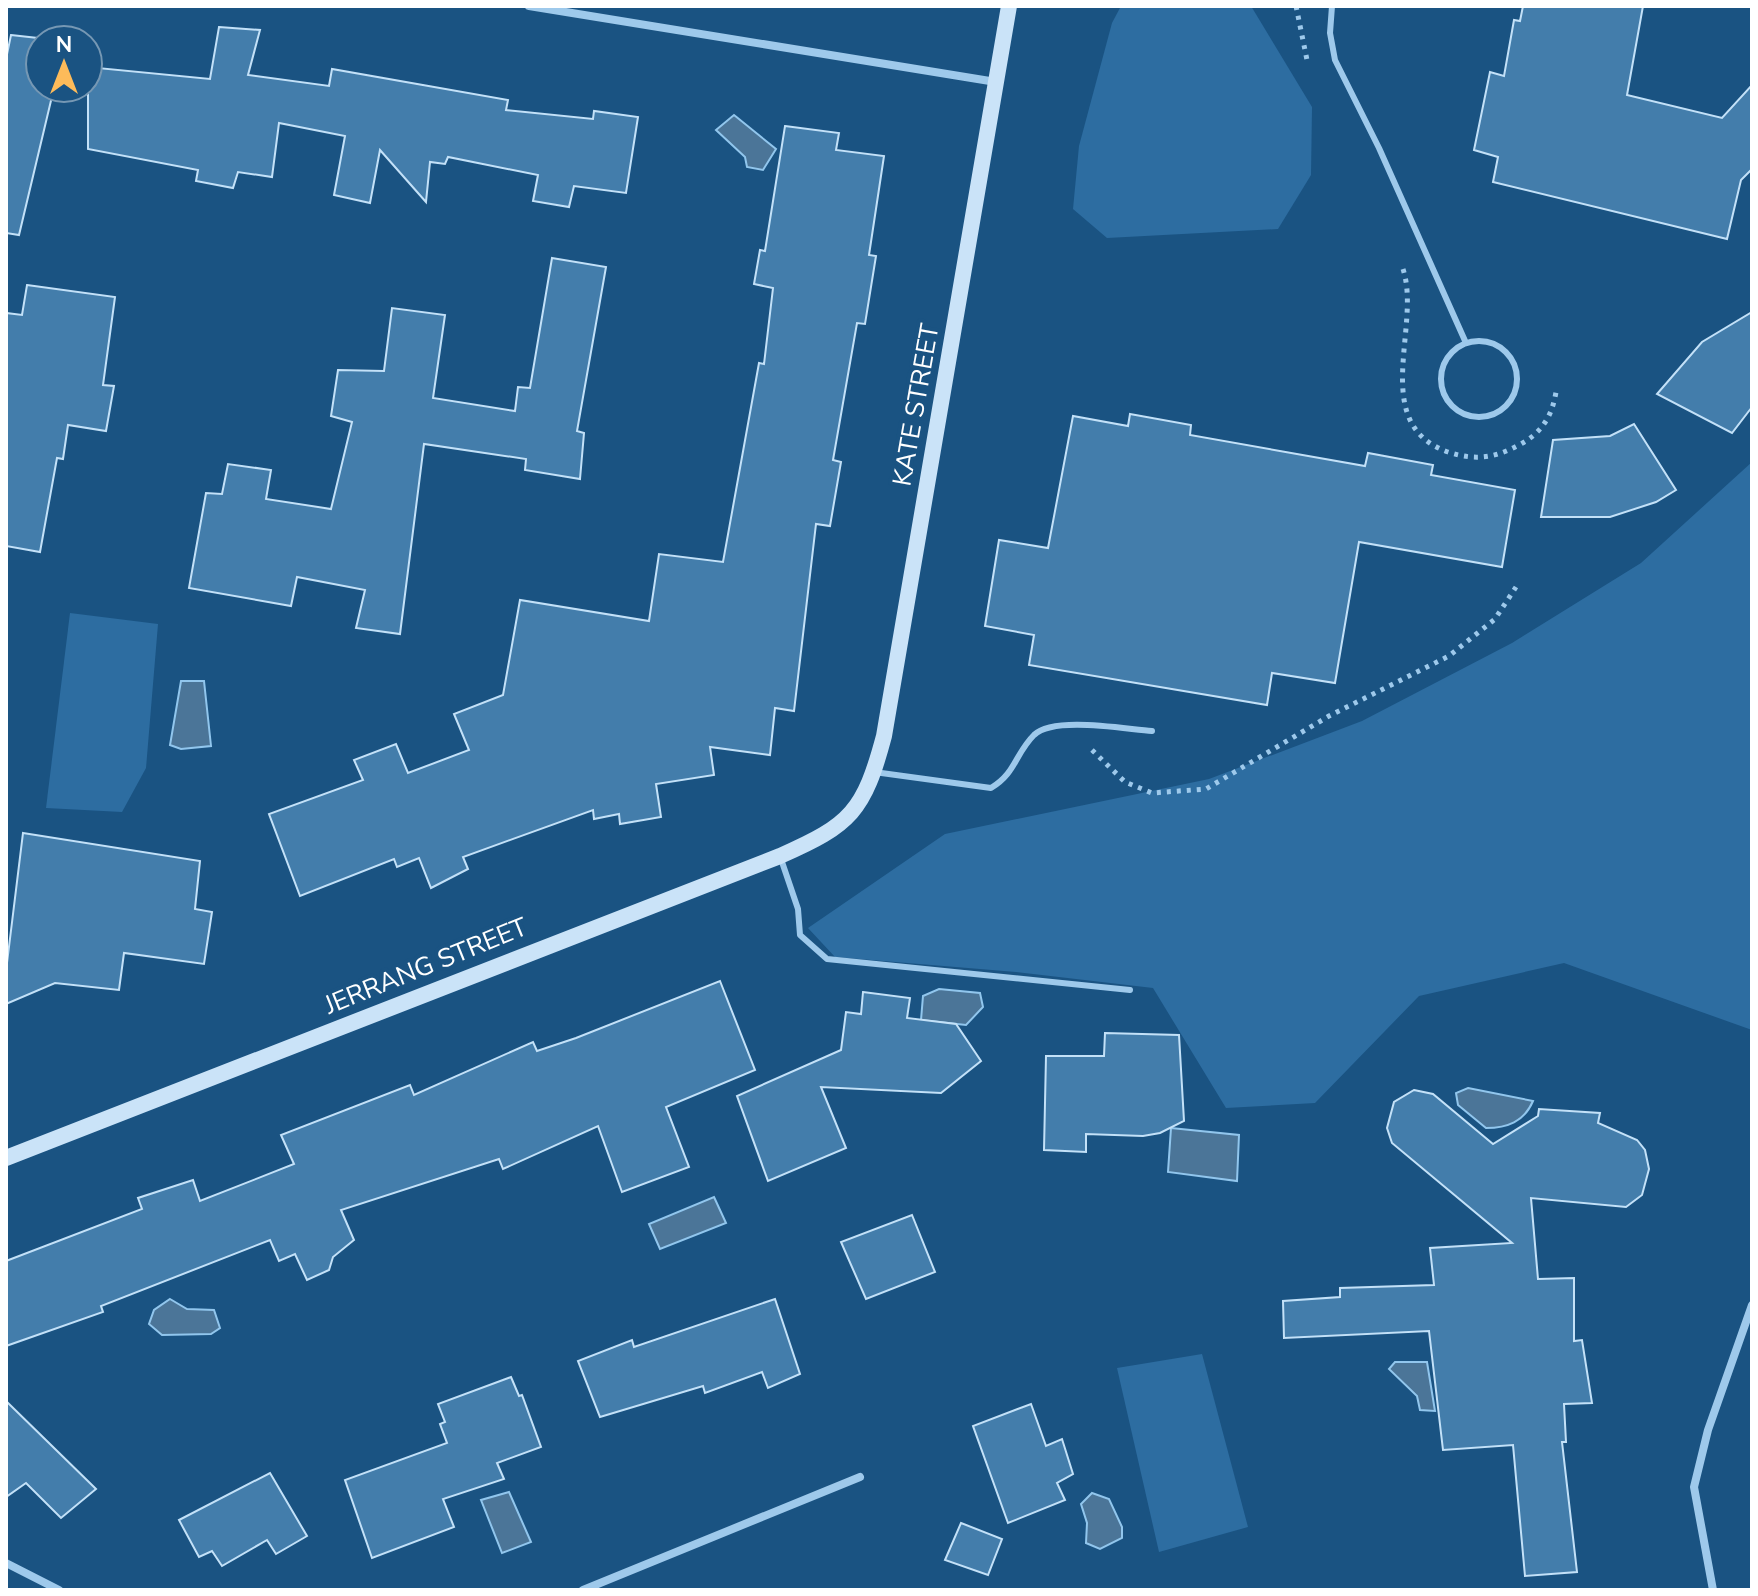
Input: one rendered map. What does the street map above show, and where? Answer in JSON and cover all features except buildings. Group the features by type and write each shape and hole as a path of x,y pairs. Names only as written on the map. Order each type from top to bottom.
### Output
{"street":[{"path":"529,6 996,82"},
{"name":"KATE STREET","path":"856,808 874,772 1009,6"},
{"name":"JERRANG STREET","path":"6,1158 780,856 825,836 856,808"},
{"path":"1713,1590 1694,1487 1708,1430 1752,1305"},
{"path":"583,1590 860,1477"},
{"path":"6,1563 59,1590"}],"lane":[{"path":"1332,6 1330,33 1335,60 1379,148 1466,343"},
{"path":"1478,340 1502,348 1516,367 1515,392 1499,411 1488,416 1462,413 1452,406 1441,383 1446,359 1466,343 1478,340"},
{"path":"874,772 991,788 1007,779 1035,734 1058,725 1152,731"},
{"path":"780,856 798,909 800,935 827,959 1130,990"}],"path":[{"path":"1296,6 1312,71"},
{"path":"1401,263 1409,299 1400,384 1403,401 1418,430 1440,449 1464,457 1486,458 1506,452 1543,427 1553,410 1556,392"},
{"path":"1076,726 1104,766 1125,782 1152,793 1206,789 1329,716 1449,656 1495,619 1516,587"}],"shaded area":[{"path":"1121,6 1251,6 1312,107 1311,175 1278,229 1107,238 1073,209 1079,146 1112,23"},
{"path":"734,115 776,149 763,170 747,167 745,157 716,130"},
{"path":"1752,462 1752,1030 1564,963 1419,996 1315,1103 1226,1108 1153,988 1016,972 835,957 808,928 945,834 1209,779 1362,721 1512,643 1641,563"},
{"path":"70,613 158,624 146,768 122,812 46,808"},
{"path":"181,681 204,681 211,746 181,749 170,745"},
{"path":"939,989 980,993 983,1007 966,1025 921,1020 923,996"},
{"path":"1468,1088 1533,1101 1520,1119 1501,1127 1486,1128 1458,1105 1456,1093"},
{"path":"1171,1128 1239,1135 1237,1181 1168,1172"},
{"path":"714,1197 726,1223 660,1249 649,1224"},
{"path":"170,1299 187,1309 214,1310 220,1328 211,1334 162,1335 149,1324 154,1310"},
{"path":"1202,1354 1248,1527 1159,1552 1117,1368"},
{"path":"1395,1362 1427,1362 1435,1411 1420,1410 1417,1396 1389,1369"},
{"path":"509,1492 531,1542 502,1553 481,1500"},
{"path":"1092,1493 1109,1499 1122,1527 1122,1538 1100,1549 1086,1543 1087,1523 1081,1504"}]}
